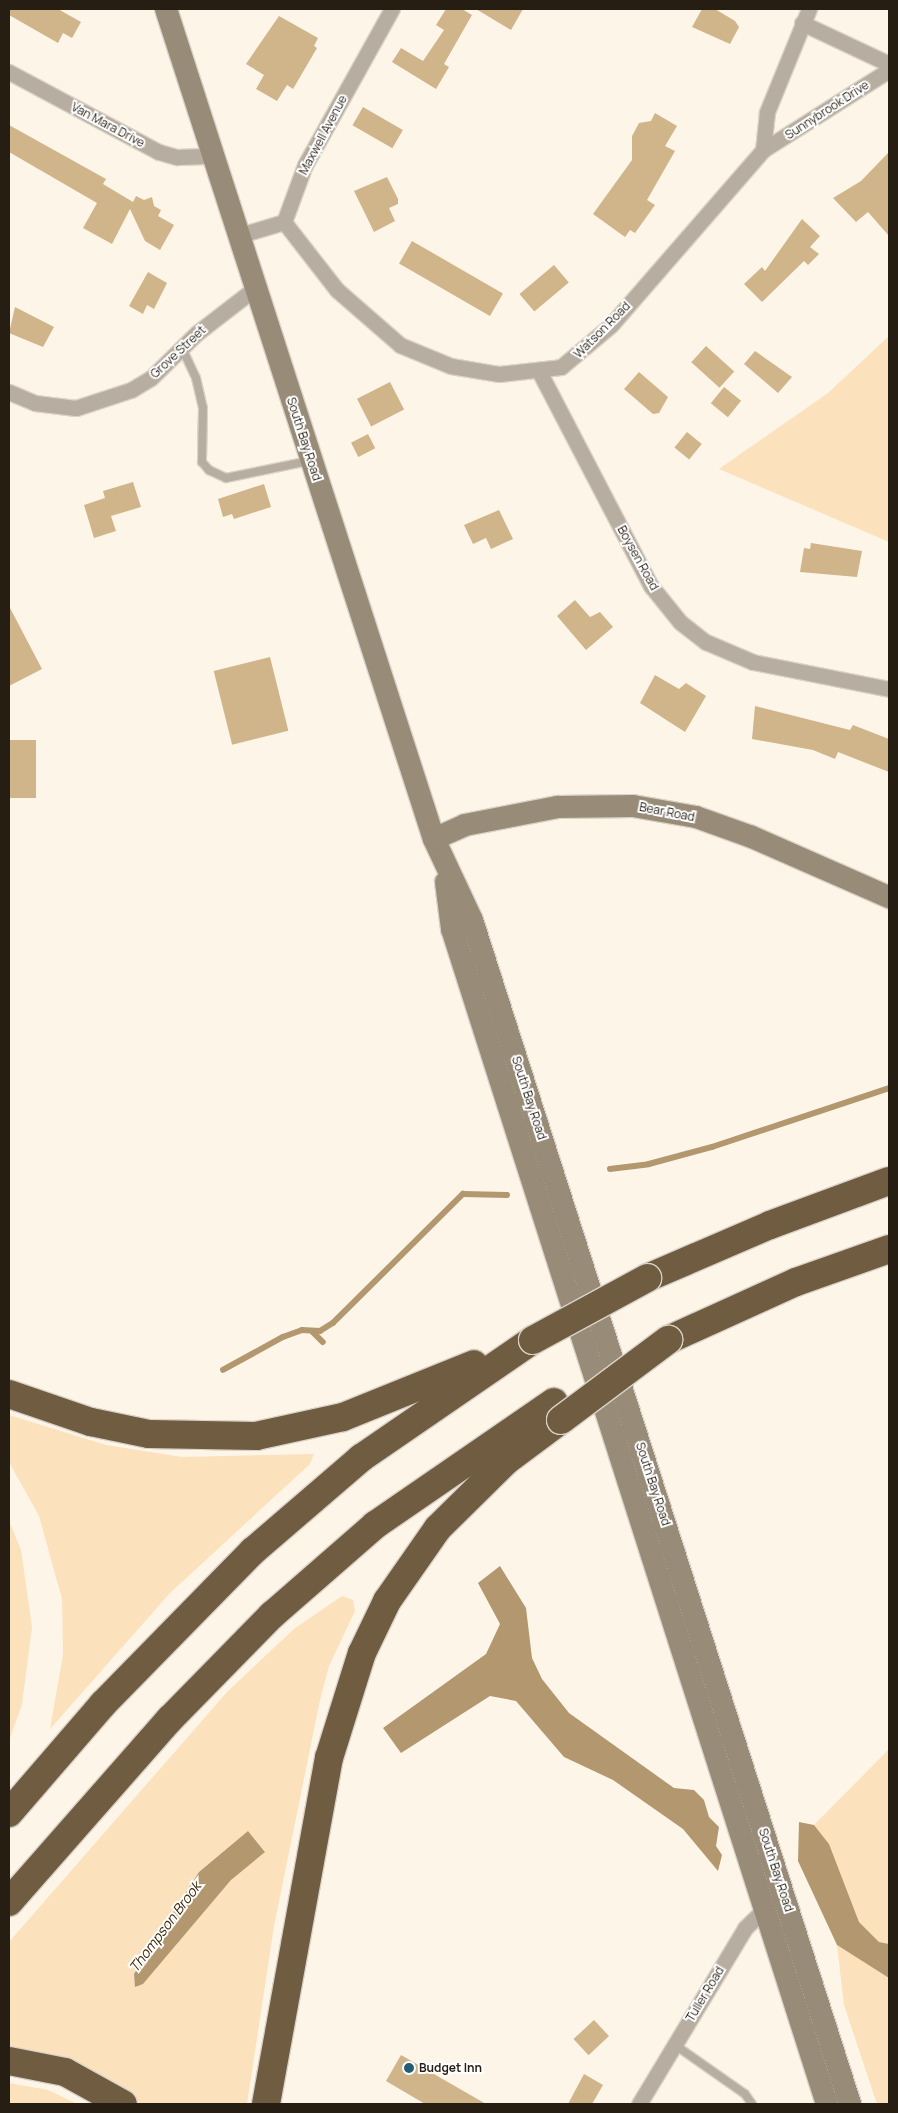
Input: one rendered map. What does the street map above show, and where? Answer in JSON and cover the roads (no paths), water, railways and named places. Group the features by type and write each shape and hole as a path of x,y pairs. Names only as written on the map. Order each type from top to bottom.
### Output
{"highway":[{"path":"9,1813 134,1672 260,1545 369,1453 533,1340 647,1278 770,1225 889,1181"},
{"path":"9,1902 170,1718 272,1615 375,1525 668,1340 796,1282 889,1249"},
{"path":"9,1394 81,1419 149,1434 256,1436 343,1417 533,1340"},
{"path":"266,2104 327,1768 362,1653 388,1601 438,1528 557,1411"},
{"path":"9,2061 65,2072 123,2104"}],"street":[{"name":"South Bay Road","path":"166,9 254,289 434,839 444,868 472,920 850,2104"},
{"name":"Maxwell Avenue","path":"284,222 305,165 392,9"},
{"path":"763,150 767,112 809,9"},
{"path":"802,23 889,64"},
{"name":"Sunnybrook Drive","path":"763,150 889,70"},
{"name":"Van Mara Drive","path":"9,72 160,152 177,157 213,156"},
{"name":"Watson Road","path":"284,222 337,290 400,345 451,366 500,374 540,373 579,356 611,324 763,150"},
{"path":"237,236 284,222"},
{"name":"Grove Street","path":"9,392 35,403 91,406 151,378 182,348 254,289"},
{"name":"Boysen Road","path":"540,373 651,586 680,622 706,642 753,662 889,689"},
{"name":"Bear Road","path":"434,839 465,825 558,808 633,806 696,817 752,837 889,897"},
{"name":"South Bay Road","path":"444,868 452,930 827,2104"},
{"name":"Tuller Road","path":"639,2104 745,1928 763,1907 785,1898"}],"lane":[{"path":"182,348 196,378 202,408 202,462 208,470 226,478 311,460"},
{"path":"674,2045 745,2094 752,2104"}],"water":[{"path":"500,1566 526,1608 532,1658 542,1679 569,1713 674,1788 694,1790 704,1800 709,1817 719,1827 716,1846 722,1855 718,1871 683,1829 613,1780 564,1757 516,1701 490,1696 401,1753 383,1728 486,1654 500,1624 478,1583"},
{"path":"799,1822 814,1825 829,1844 859,1922 879,1942 889,1944 889,1978 837,1945 798,1861"},
{"path":"248,1831 265,1852 231,1880 143,1984 135,1987 134,1974 199,1872"}],"waterway":[{"path":"610,1169 649,1164 712,1147 889,1088"},
{"path":"223,1370 283,1337 302,1330 320,1331 333,1323 463,1194 507,1195"},
{"name":"Thompson Brook","path":"313,1332 323,1342"}],"place":[{"name":"Budget Inn","path":"409,2068"}]}
